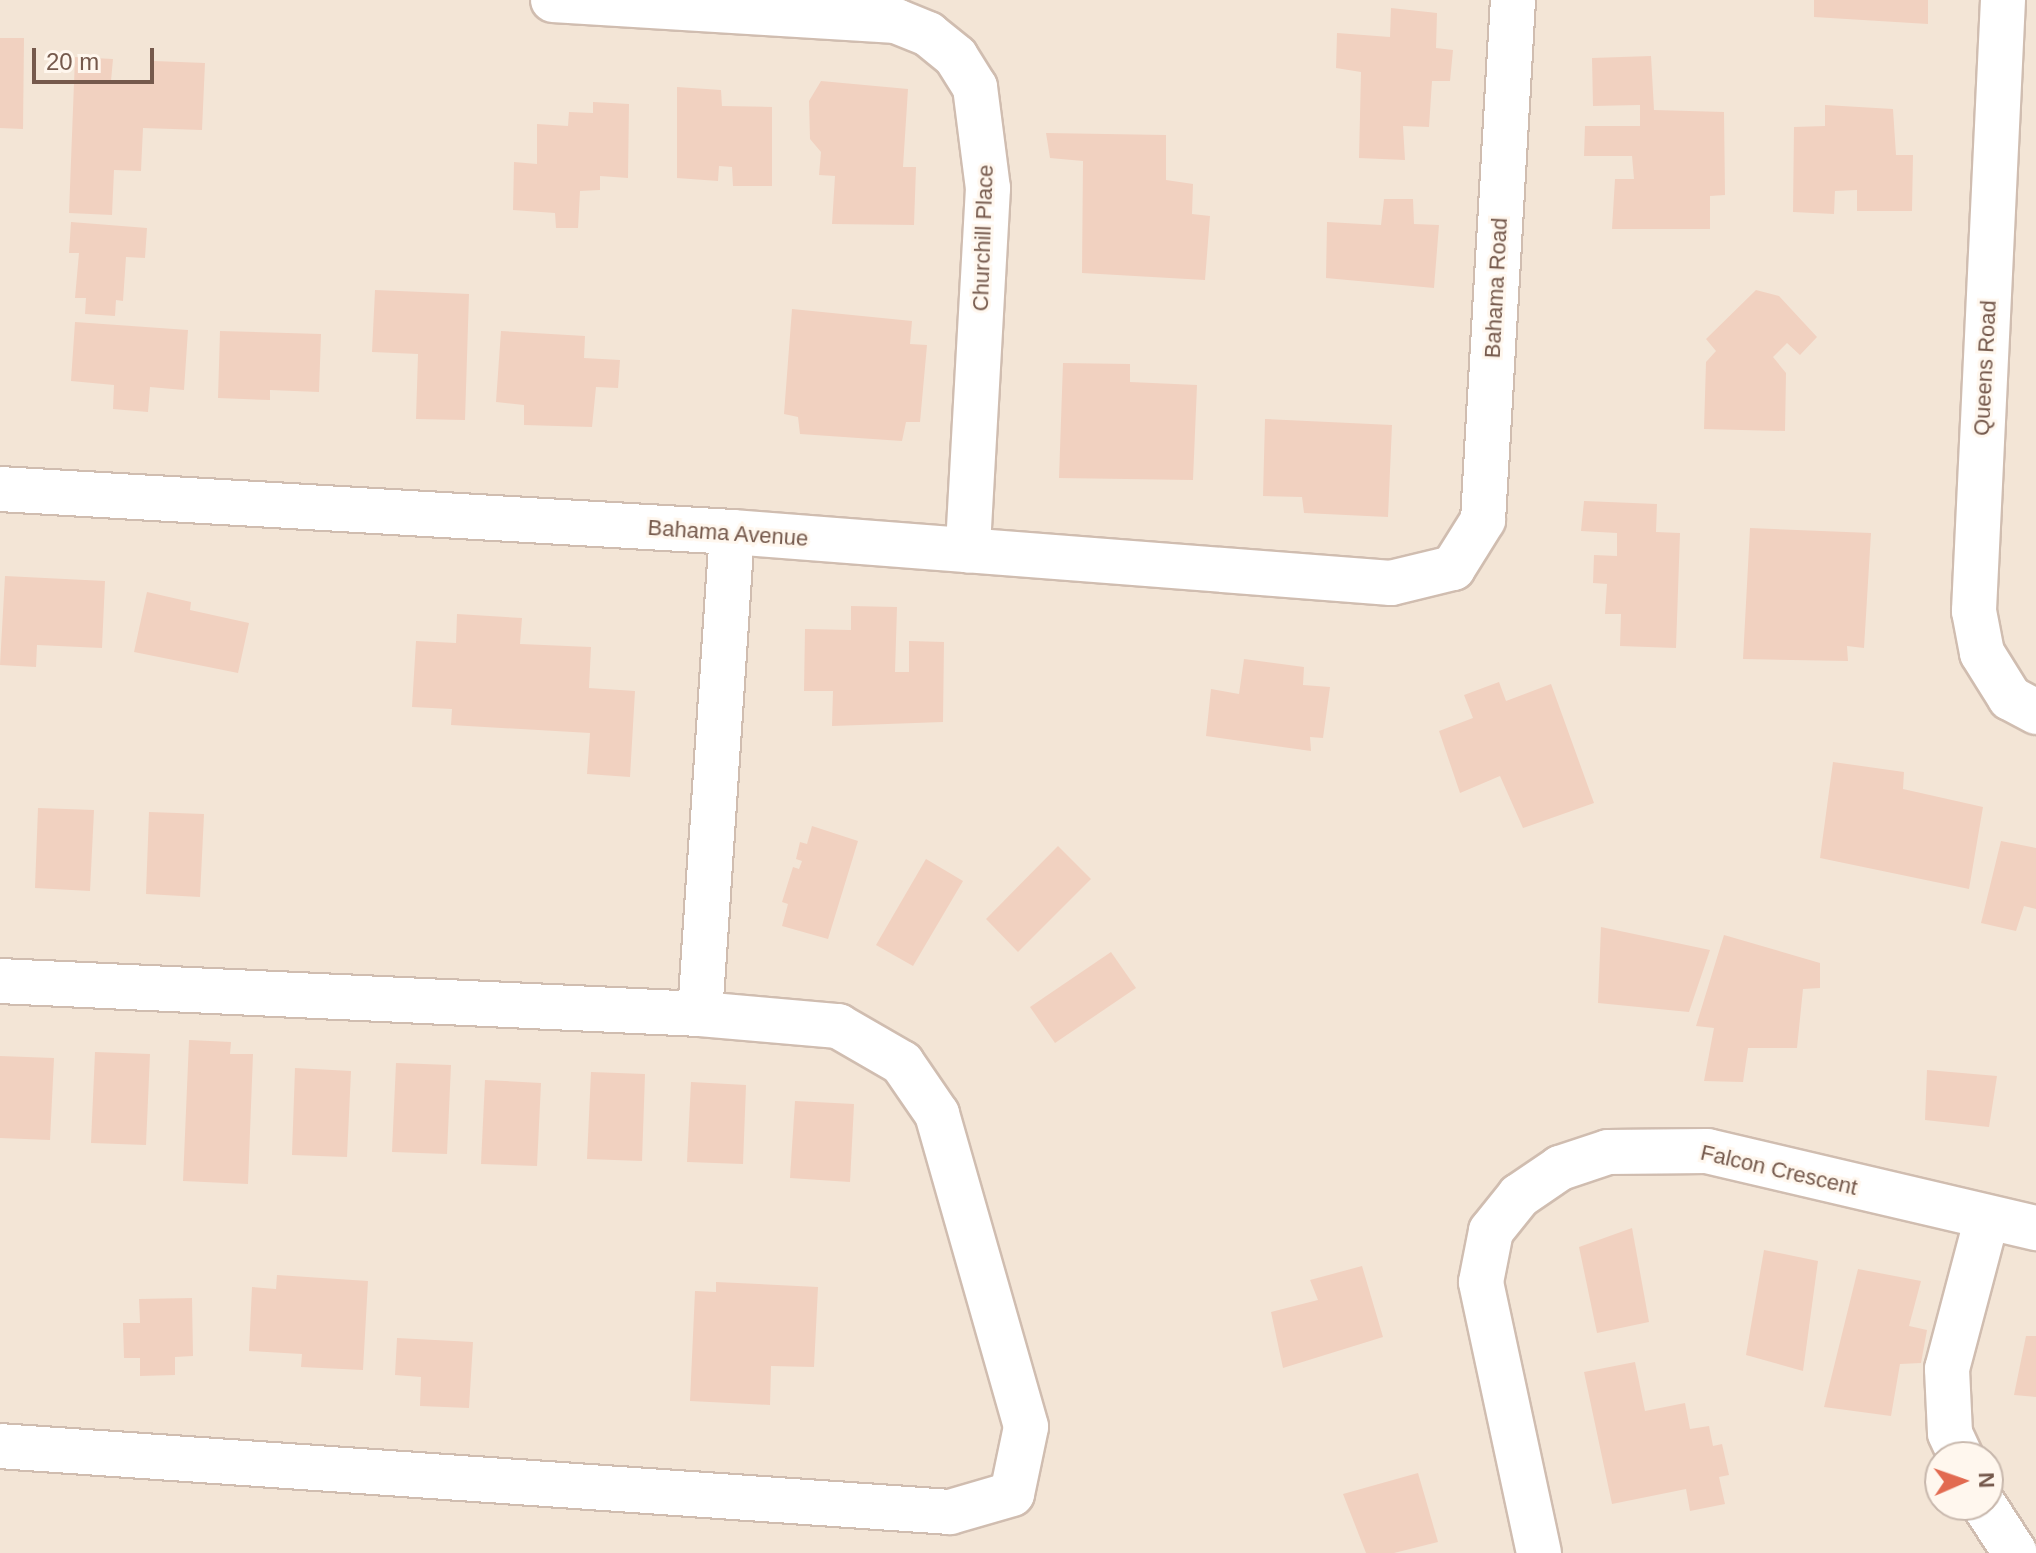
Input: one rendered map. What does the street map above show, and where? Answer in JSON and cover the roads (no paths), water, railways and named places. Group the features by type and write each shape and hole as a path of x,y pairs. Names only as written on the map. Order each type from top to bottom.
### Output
{"street":[{"name":"Churchill Place","path":"553,0 896,21 928,34 956,57 975,87 988,188 968,550"},
{"name":"Bahama Road","path":"1453,568 1483,520 1513,0"},
{"name":"Queens Road","path":"2003,0 1974,611 1982,653 2010,698 2036,712"},
{"name":"Bahama Avenue","path":"0,489 732,532 1391,583 1453,568"},
{"path":"700,1014 732,532"},
{"path":"0,981 700,1014 838,1026 902,1063 937,1114 1026,1427 1012,1494 950,1512 0,1446"},
{"name":"Falcon Crescent","path":"1539,1553 1481,1282 1491,1231 1519,1196 1560,1168 1608,1152 1657,1148 1707,1151 2036,1228"},
{"path":"1954,1441 1950,1433 1947,1369 1987,1218"},
{"path":"1994,1521 2015,1553"}]}
